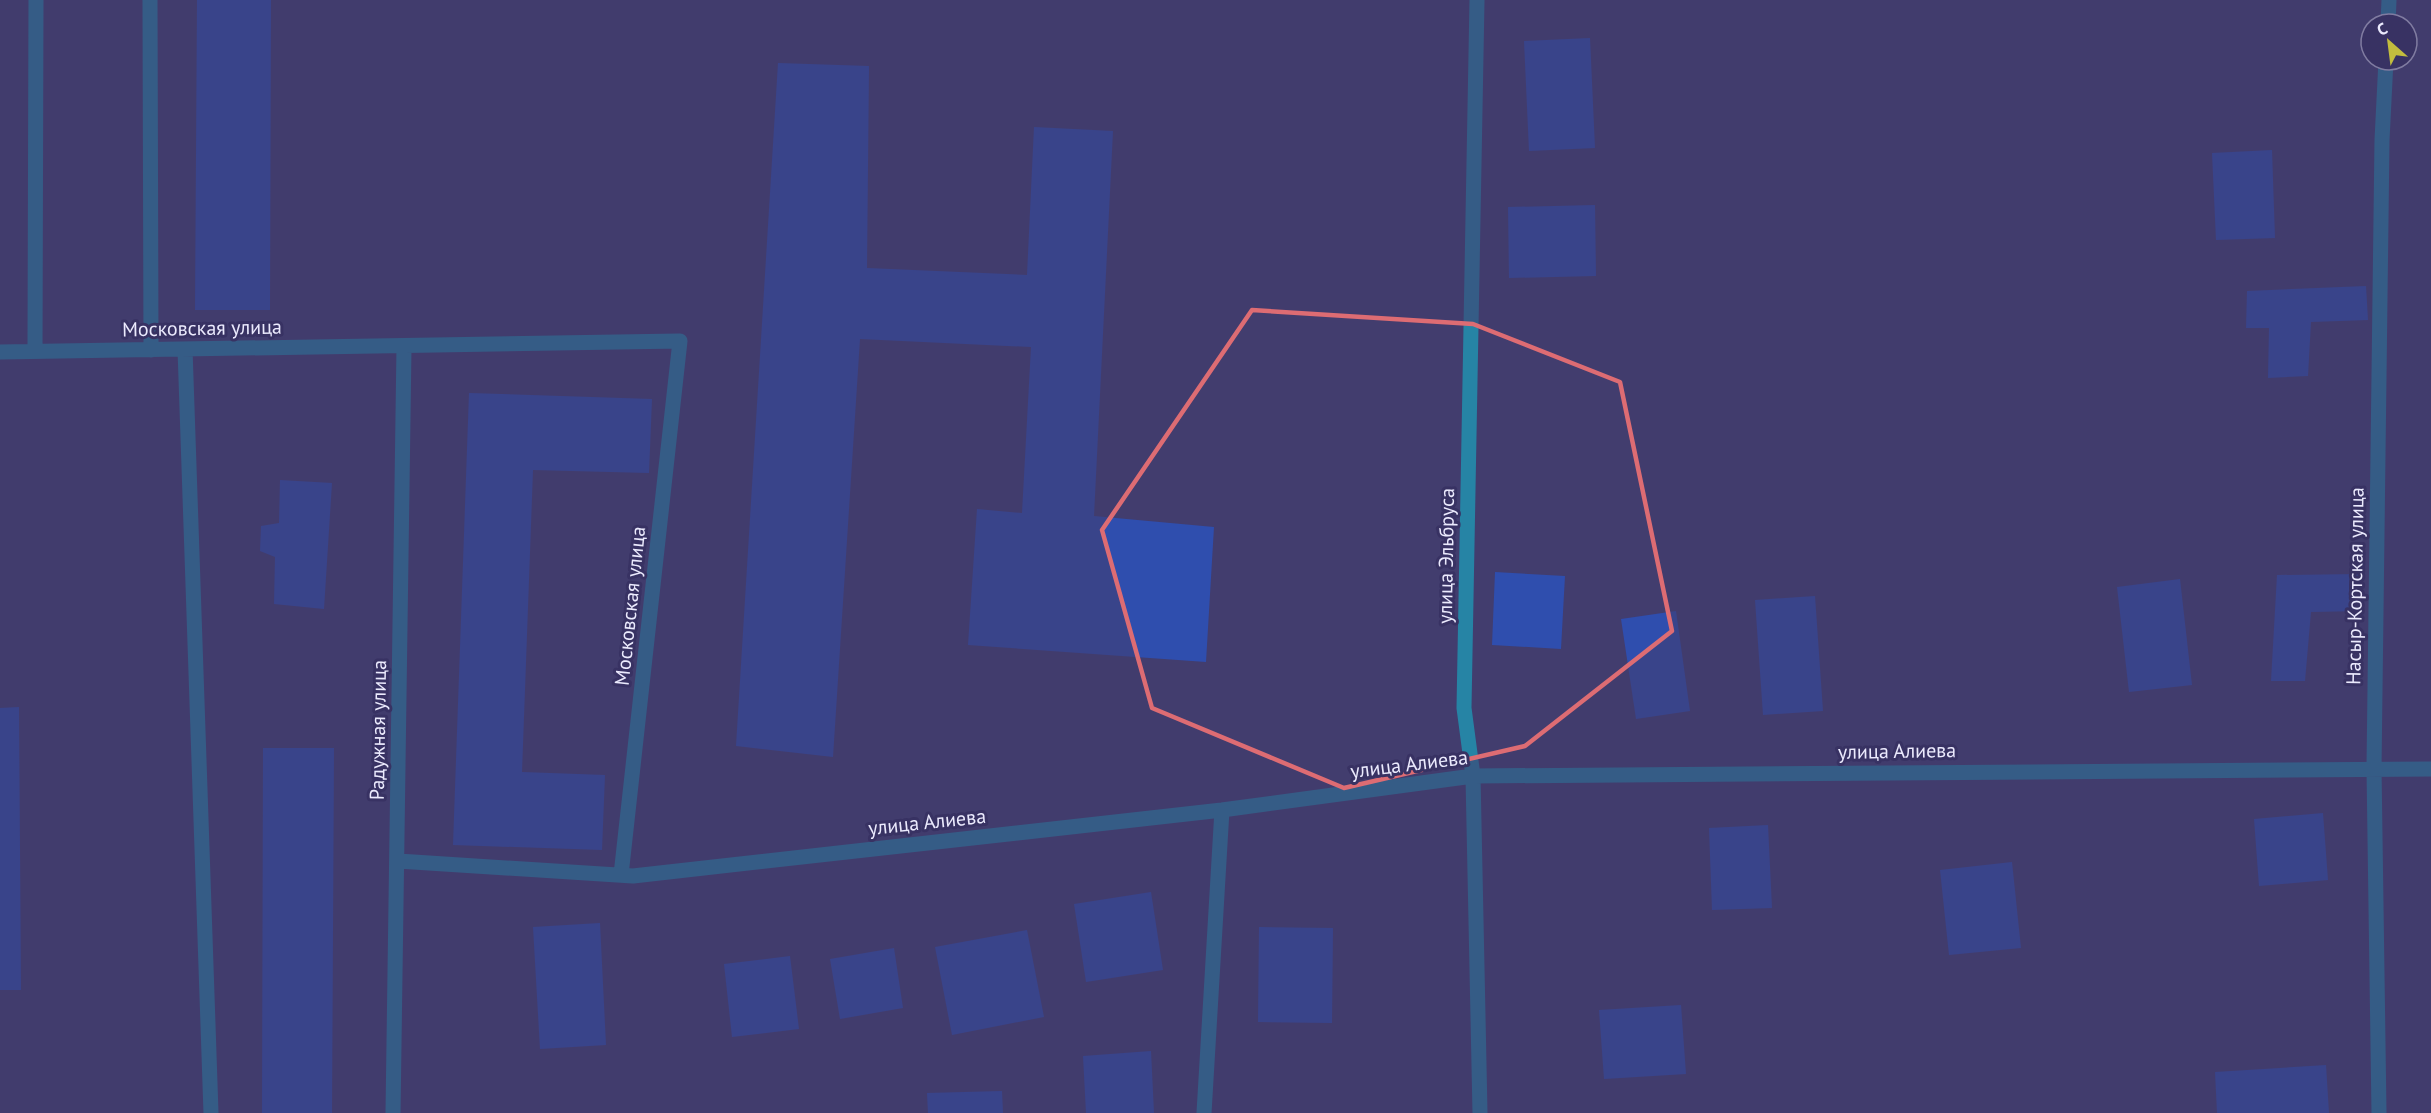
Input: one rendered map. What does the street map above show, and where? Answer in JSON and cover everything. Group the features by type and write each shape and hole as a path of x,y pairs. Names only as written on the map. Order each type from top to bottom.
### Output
{"street":[{"path":"35,351 36,0"},
{"path":"150,0 151,350"},
{"name":"улица Эльбруса","path":"1477,0 1464,708 1473,776 1480,1113"},
{"name":"Насыр-Кортская улица","path":"2379,1113 2374,768 2382,140 2385,72"},
{"name":"Московская улица","path":"0,352 680,341 621,875"},
{"name":"Радужная улица","path":"393,1113 404,347"},
{"path":"185,350 211,1113"},
{"name":"улица Алиева","path":"398,861 633,876 1222,810 1473,776 2431,769"},
{"path":"1204,1113 1222,810"}],"highlighted area":[{"path":"1252,310 1473,324 1620,382 1672,631 1525,746 1344,788 1152,708 1102,530"}],"building":[{"path":"197,0 271,0 270,310 195,310"},
{"path":"1590,38 1595,148 1529,151 1524,41"},
{"path":"778,63 869,66 867,268 1027,275 1034,127 1113,131 1094,516 1214,527 1206,662 968,645 977,509 1022,513 1031,347 860,339 833,757 736,746"},
{"path":"2272,150 2275,238 2216,240 2212,153"},
{"path":"1595,205 1596,276 1509,278 1508,207"},
{"path":"2366,286 2368,320 2311,322 2308,376 2268,378 2269,328 2246,328 2247,291"},
{"path":"469,393 652,399 649,473 533,470 522,772 605,775 602,850 453,845"},
{"path":"280,480 332,483 324,609 274,604 275,557 260,551 261,526 279,523"},
{"path":"1495,572 1565,576 1561,649 1492,645"},
{"path":"2361,574 2362,611 2311,612 2305,681 2271,681 2277,575"},
{"path":"2180,579 2192,685 2129,692 2117,587"},
{"path":"1815,596 1823,711 1763,715 1755,600"},
{"path":"1676,611 1690,711 1636,719 1621,619"},
{"path":"19,707 21,990 0,990 0,708"},
{"path":"263,748 334,748 332,1113 262,1113"},
{"path":"2323,813 2328,880 2259,886 2254,819"},
{"path":"1768,825 1772,908 1712,910 1709,828"},
{"path":"2012,862 2021,948 1949,955 1940,870"},
{"path":"1151,892 1163,970 1086,982 1074,904"},
{"path":"600,923 606,1045 540,1049 533,927"},
{"path":"1259,927 1333,928 1332,1023 1258,1022"},
{"path":"1027,930 1044,1017 952,1035 935,947"},
{"path":"894,948 903,1008 840,1019 830,959"},
{"path":"790,956 799,1029 732,1037 724,964"},
{"path":"1681,1005 1686,1074 1604,1079 1599,1010"},
{"path":"1151,1051 1154,1113 1086,1113 1083,1056"},
{"path":"2326,1065 2329,1113 2217,1113 2215,1072"},
{"path":"1002,1091 1003,1113 928,1113 927,1093"}]}
